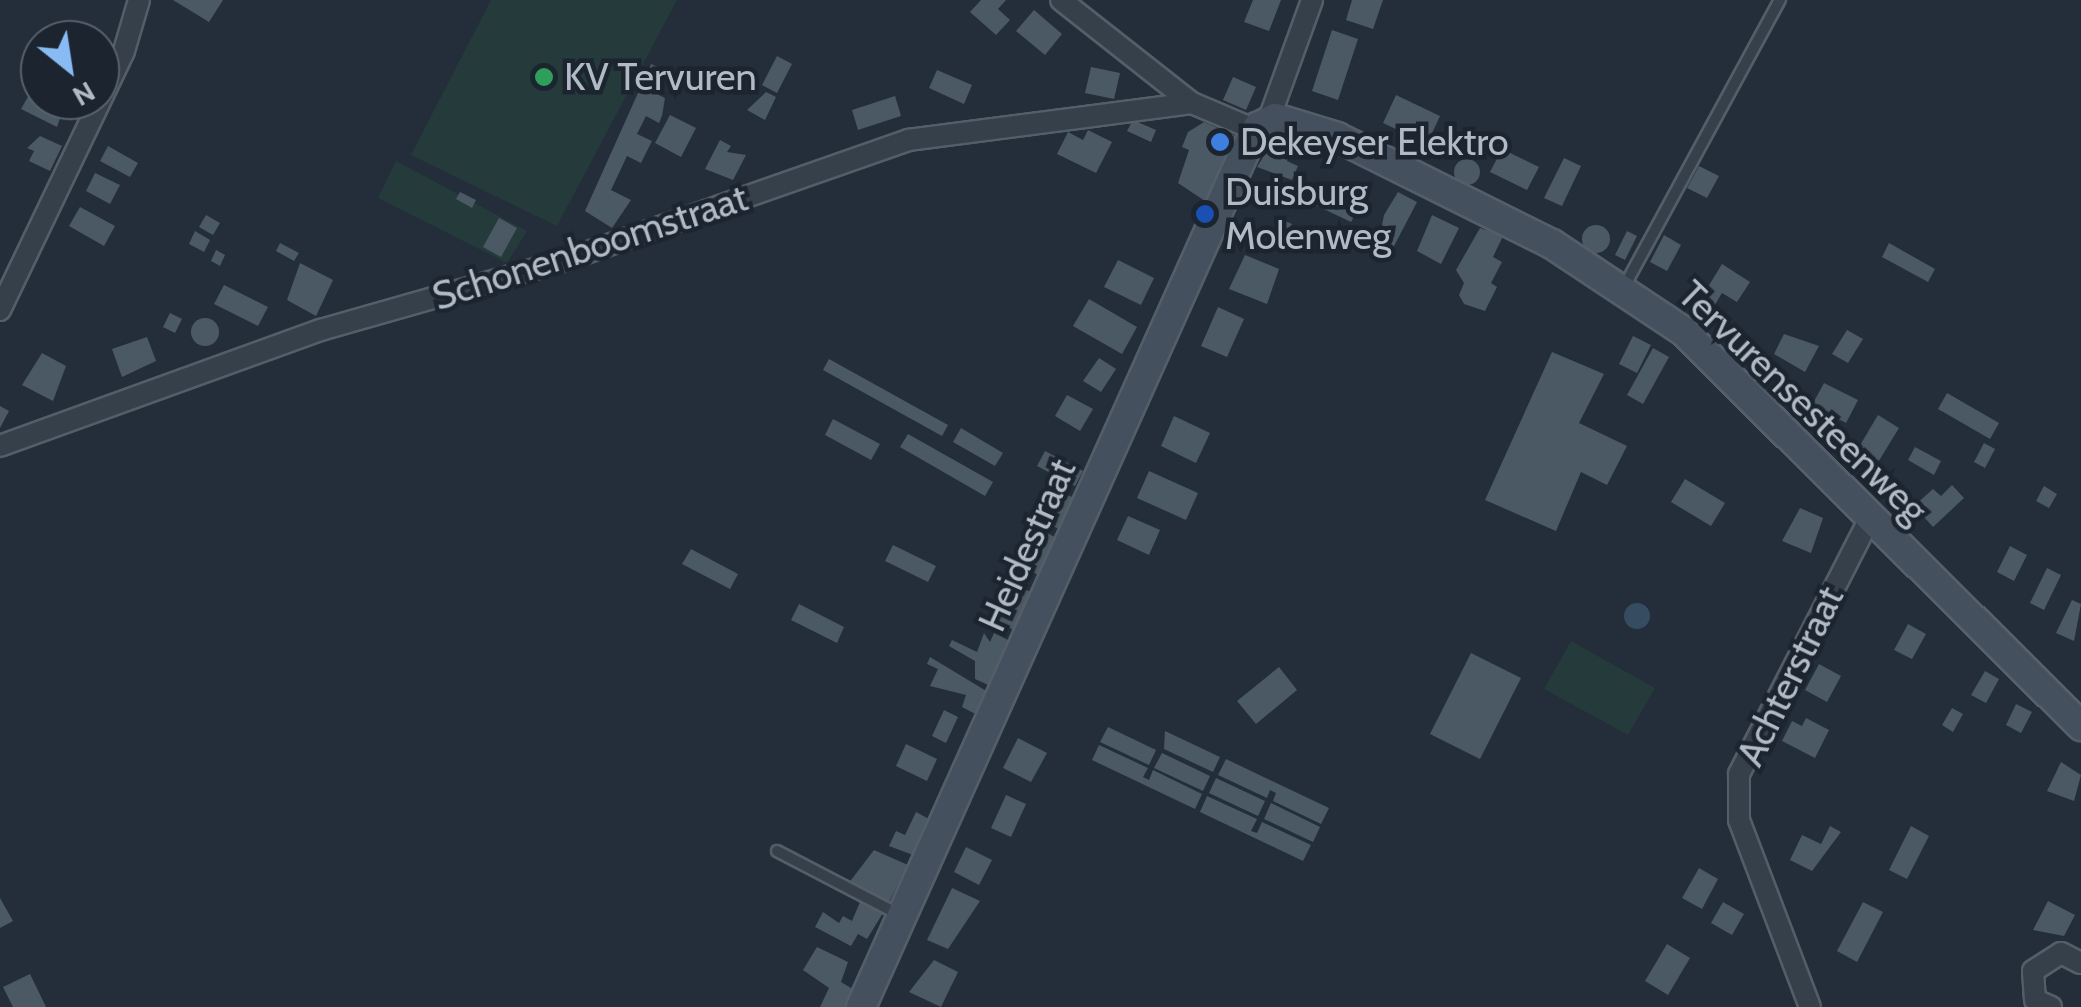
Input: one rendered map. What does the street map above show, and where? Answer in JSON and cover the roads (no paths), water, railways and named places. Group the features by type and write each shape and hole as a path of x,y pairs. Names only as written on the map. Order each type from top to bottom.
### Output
{"street":[{"path":"0,310 124,51 139,0"},
{"path":"1062,0 1192,103 1262,124 1312,0"},
{"name":"Schonenboomstraat","path":"0,446 321,330 563,261 908,140 1192,103"},
{"name":"Tervurensesteenweg","path":"1262,124 1285,118 1337,137 1624,287 1684,331 2081,726"},
{"name":"Heidestraat","path":"861,1007 1262,124"},
{"name":"Achterstraat","path":"1810,1007 1739,820 1739,774 1870,518"},
{"path":"2050,1007 2035,1000 2033,971 2061,954 2081,963"}],"lane":[{"path":"1624,287 1780,0"},
{"path":"777,851 902,916"}],"water":[{"path":"1637,603 1646,607 1650,616 1646,625 1637,629 1628,625 1624,616 1628,607"}],"place":[{"name":"KV Tervuren","path":"544,77"},
{"name":"Dekeyser Elektro","path":"1220,142"},
{"name":"Duisburg Molenweg","path":"1205,214"}]}
